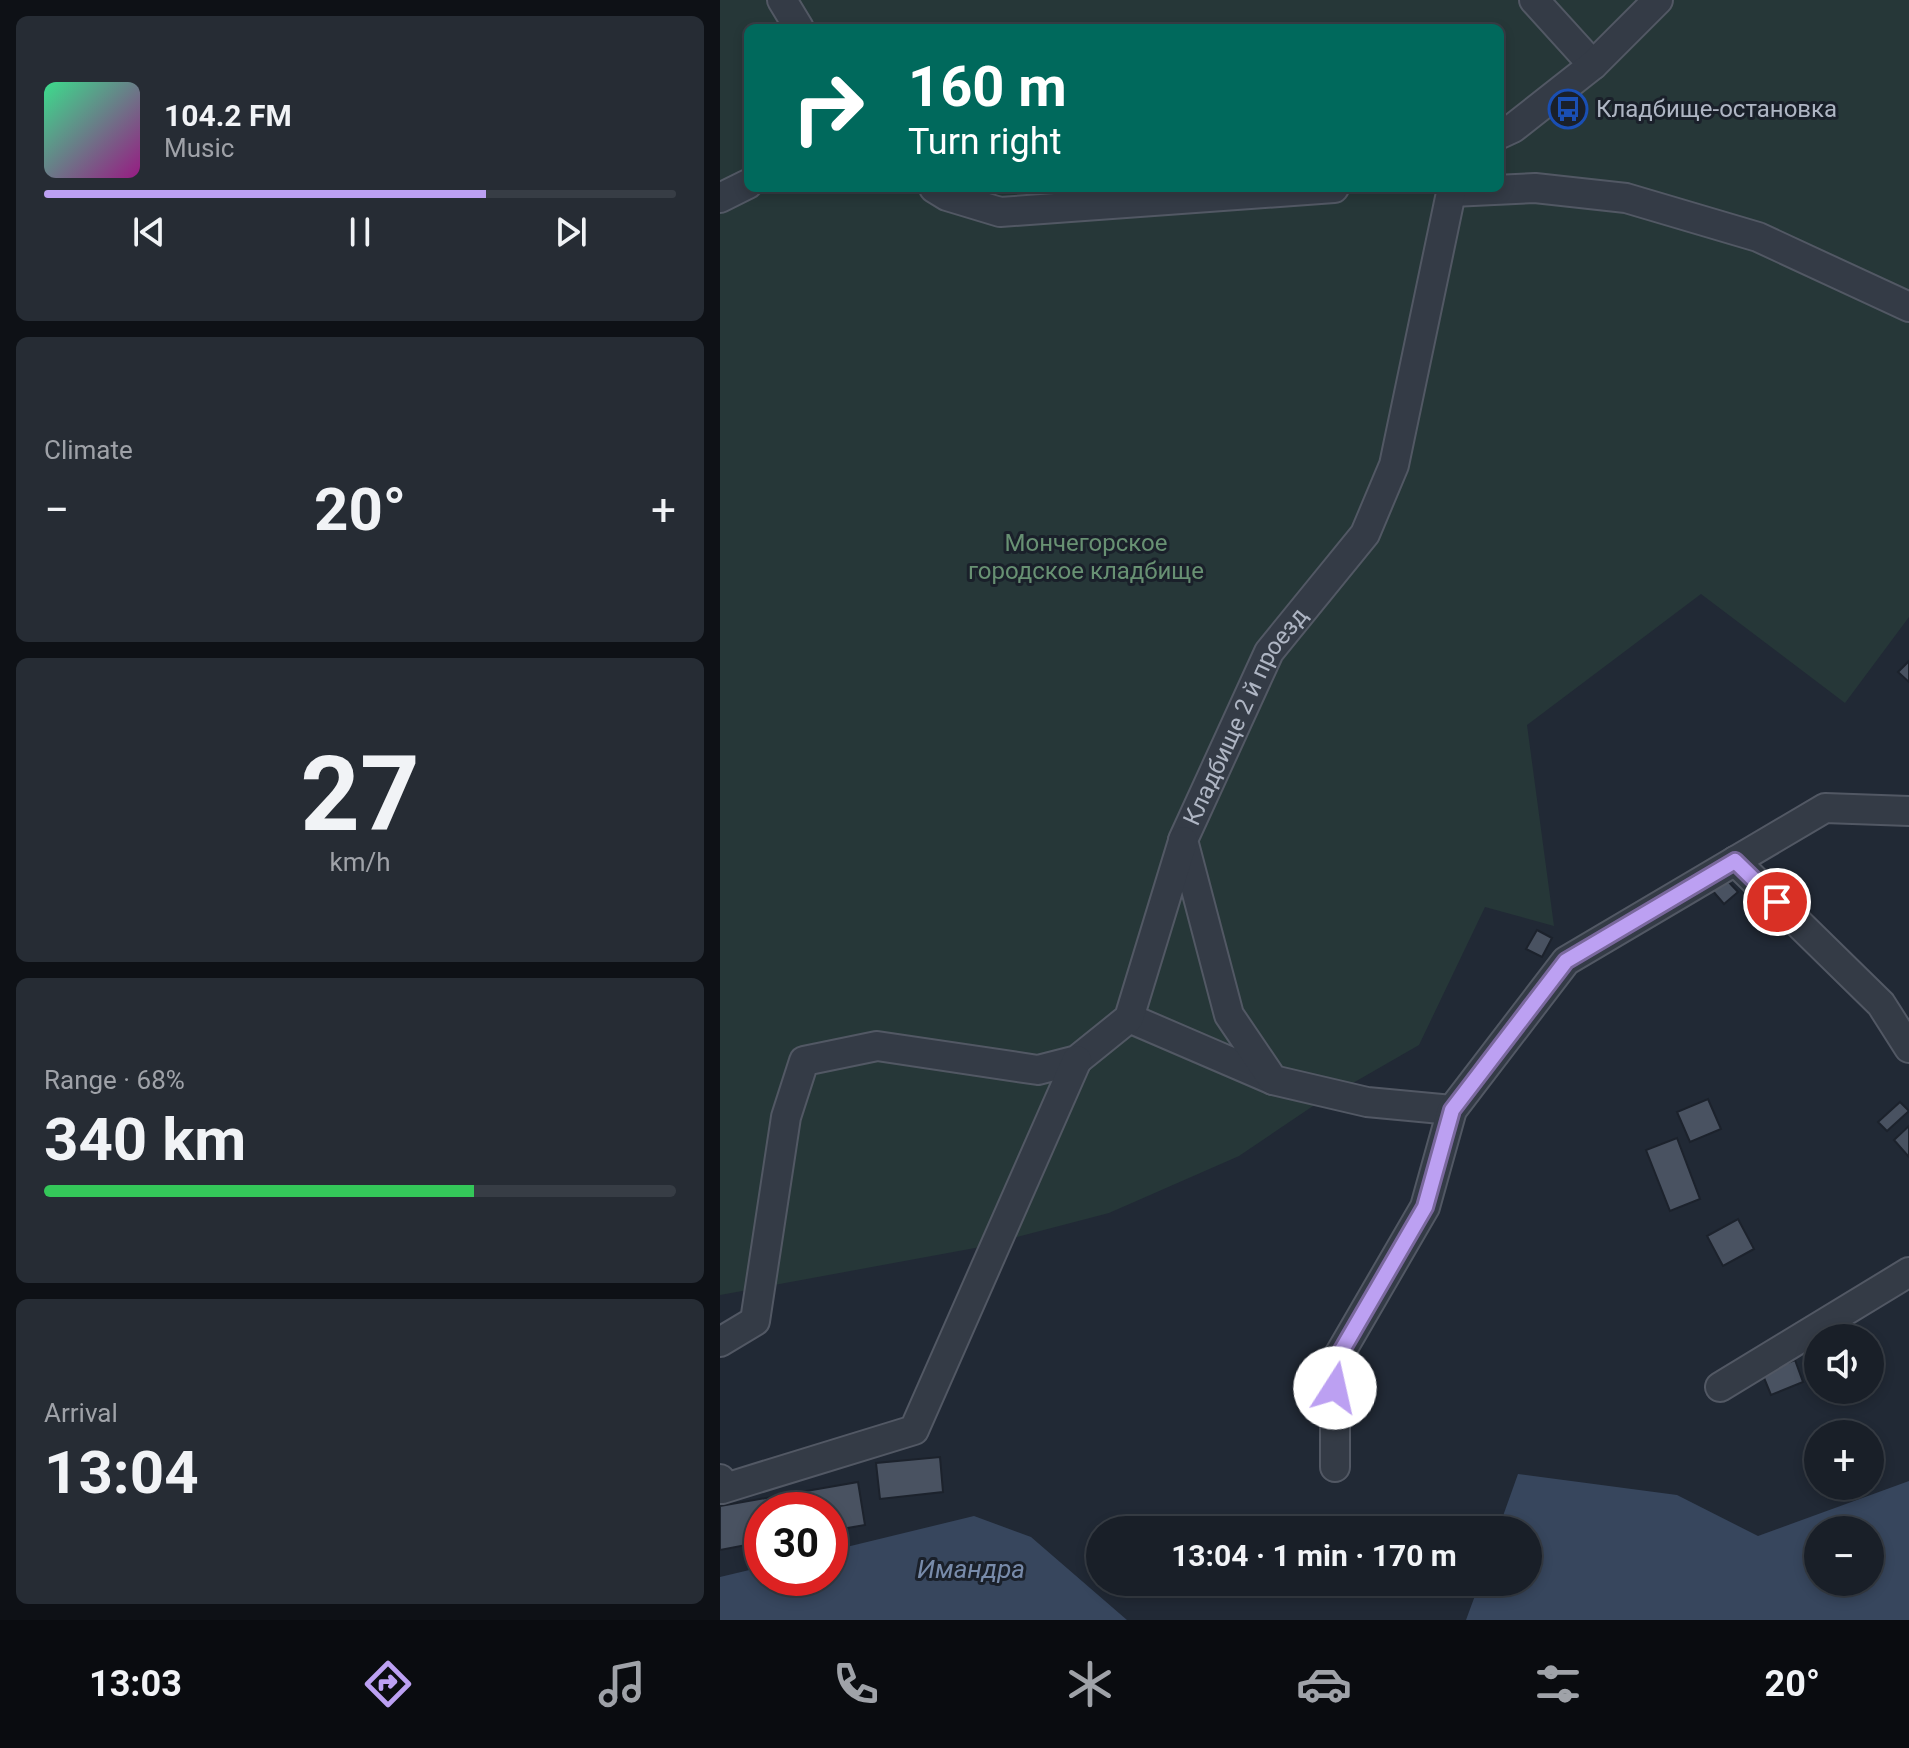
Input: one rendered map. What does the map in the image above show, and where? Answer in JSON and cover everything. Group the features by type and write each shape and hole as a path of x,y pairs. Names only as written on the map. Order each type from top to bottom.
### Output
{"street":[{"path":"782,0 797,24"},
{"path":"1534,0 1593,65"},
{"path":"1506,131 1593,65 1658,0"},
{"path":"720,198 744,186"},
{"path":"1504,189 1535,188 1626,198 1758,237 1909,307"},
{"path":"940,192 1000,212 1278,192"},
{"name":"Кладбище 2 й проезд","path":"1273,1080 1229,1015 1183,840 1269,652 1365,534 1394,465 1452,192"},
{"path":"1335,1467 1335,1362 1425,1207 1452,1110 1566,961 1825,808 1909,811"},
{"path":"720,1342 755,1321 786,1117 804,1061 877,1046 1038,1070 1077,1060 1129,1018 1183,840"},
{"path":"1735,861 1881,1004 1909,1048"},
{"path":"1129,1018 1273,1080 1367,1102 1452,1110"},
{"path":"720,1479 722,1489 914,1430 1077,1060"},
{"path":"1720,1387 1909,1272"}],"green space":[{"name":"Мончегорское городское кладбище","path":"720,0 1909,0 1909,617 1845,703 1701,594 1527,725 1554,926 1485,907 1419,1045 1313,1106 1239,1156 1109,1213 975,1248 720,1295"}],"water":[{"path":"1518,1474 1677,1495 1758,1536 1804,1519 1804,1596 1884,1596 1884,1516 1813,1516 1857,1500 1884,1500 1884,1490 1909,1481 1909,1620 1466,1620 1475,1596 1542,1596 1542,1516 1503,1516"},
{"name":"Имандра","path":"974,1516 1031,1537 1086,1585 1086,1596 1099,1596 1127,1620 720,1620 720,1577 744,1571 744,1596 848,1596 848,1547"}],"building":[{"path":"1909,661 1909,682 1898,672"},
{"path":"1725,878 1738,892 1724,904 1712,890"},
{"path":"1537,930 1552,938 1542,957 1526,949"},
{"path":"1708,1099 1721,1129 1690,1142 1677,1112"},
{"path":"1900,1102 1909,1111 1887,1131 1878,1122"},
{"path":"1909,1126 1909,1157 1894,1140"},
{"path":"1677,1138 1700,1199 1670,1211 1646,1150"},
{"path":"1738,1219 1754,1249 1723,1266 1707,1236"},
{"path":"1795,1360 1803,1382 1771,1395 1762,1373"},
{"path":"940,1457 943,1492 880,1499 876,1463"},
{"path":"858,1482 865,1525 848,1528 848,1492 800,1492"},
{"path":"744,1502 744,1545 720,1550 720,1506"}],"place":[{"name":"Кладбище-остановка","path":"1568,109"}],"route":[{"path":"1335,1388 1335,1362 1425,1207 1452,1110 1566,961 1735,861 1777,902"}]}
